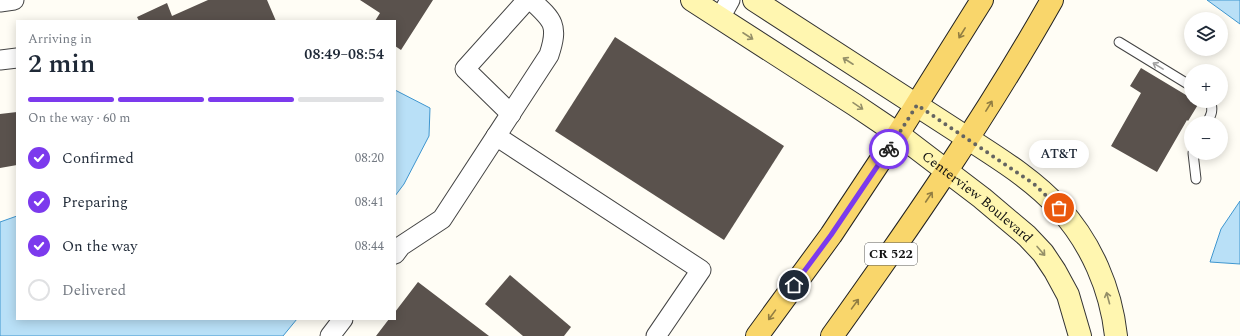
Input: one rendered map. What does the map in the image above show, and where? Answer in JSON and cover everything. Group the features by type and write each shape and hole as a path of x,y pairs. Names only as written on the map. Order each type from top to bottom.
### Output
{"main road":[{"path":"757,336 831,235 917,105 982,0"},
{"name":"CR 522","path":"832,336 968,139 1028,43 1052,0"}],"street":[{"path":"0,2 14,0"},
{"path":"511,114 465,68 527,0"},
{"path":"396,253 401,246 442,219 549,55 554,40 554,27 548,15 532,0"},
{"name":"Centerview Boulevard","path":"692,0 725,9 855,105 898,134 982,198 1022,231 1043,253 1055,271 1068,295 1080,336"},
{"path":"754,0 917,105 1034,184 1059,208 1076,228 1092,256 1105,285 1115,321 1116,336"},
{"path":"0,60 16,58"},
{"path":"496,136 700,270 656,336"},
{"path":"330,336 342,320"}],"lane":[{"path":"1119,42 1184,82"},
{"path":"1194,160 1196,179"}],"water":[{"path":"1207,0 1240,0 1240,24 1228,15 1228,12 1224,12"},
{"path":"396,91 430,108 429,136 404,184 396,195"},
{"path":"1240,201 1240,264 1210,262 1221,229"},
{"path":"16,216 16,320 296,320 283,336 0,336 0,222"}],"building":[{"path":"208,0 267,0 276,20 138,20 137,17 167,3 172,16"},
{"path":"360,0 433,0 401,50 396,47 396,20 376,20 380,13"},
{"path":"615,37 784,146 724,240 555,131"},
{"path":"1141,68 1184,94 1184,108 1196,108 1191,116 1184,116 1184,125 1157,172 1111,146 1141,93 1130,86"},
{"path":"16,112 16,165 0,168 0,114"},
{"path":"510,275 571,327 564,336 523,336 485,304"},
{"path":"418,282 489,336 376,336 388,320 396,320 396,311"}],"way so far":[{"path":"889,149 917,105 1034,184 1059,208"}],"place":[{"name":"AT&T","path":"1059,208"}],"route":[{"path":"794,285 831,235 889,149"}]}
